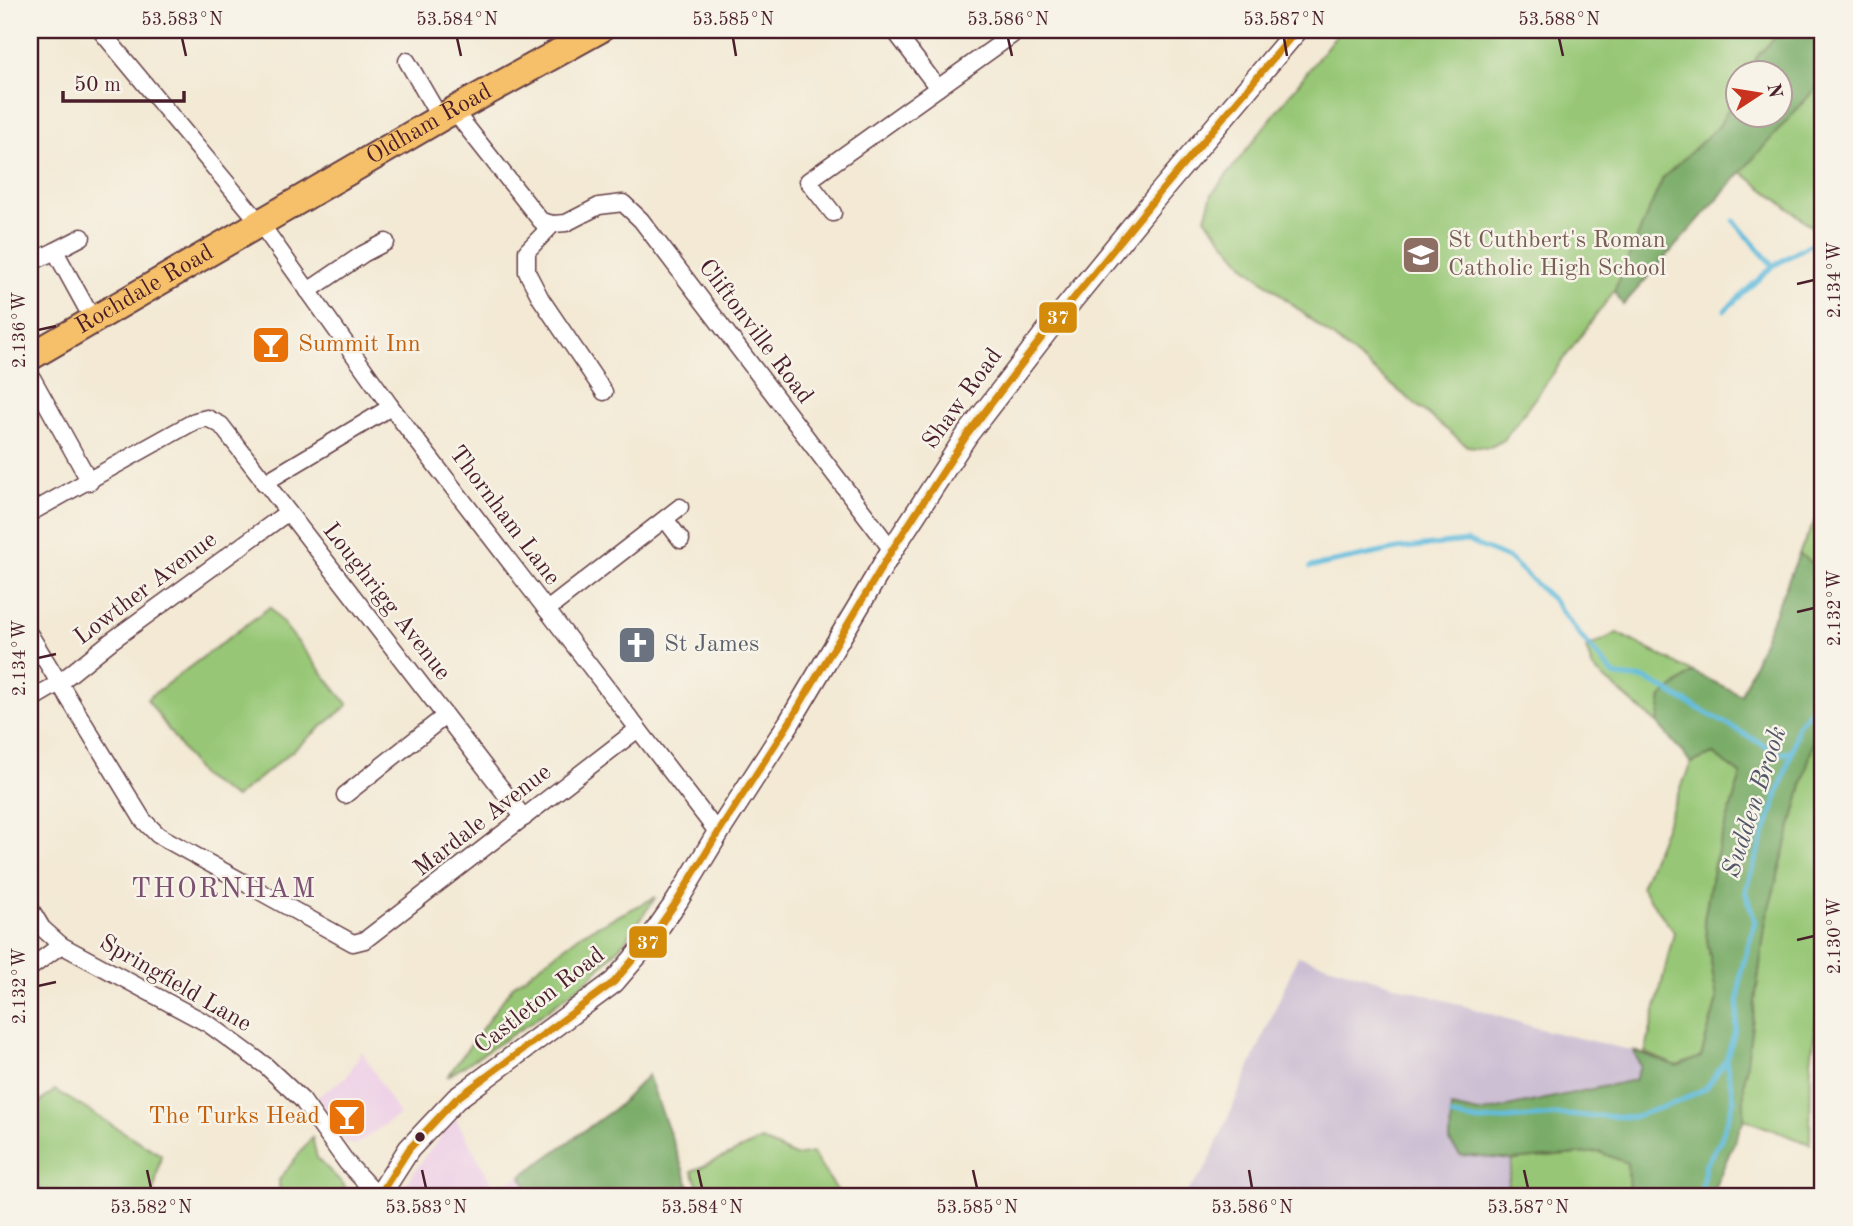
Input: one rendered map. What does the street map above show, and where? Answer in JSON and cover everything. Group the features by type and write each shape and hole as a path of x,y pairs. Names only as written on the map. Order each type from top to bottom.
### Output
{"main road":[{"name":"Oldham Road","path":"260,223 598,30"},
{"name":"Rochdale Road","path":"30,357 260,223"}],"street":[{"name":"Thornham Lane","path":"100,30 260,223 391,407 718,833"},
{"path":"894,30 938,88"},
{"path":"833,213 808,181 1019,30"},
{"name":"Shaw Road","path":"718,833 789,723 892,550 967,435 1046,331 1297,30"},
{"path":"407,61 447,115 541,221 554,224"},
{"name":"Cliftonville Road","path":"554,224 566,223 599,206 623,203 641,220 892,550"},
{"path":"554,224 527,251 527,272 541,299 604,392"},
{"path":"30,263 82,237"},
{"path":"308,291 386,242"},
{"path":"55,251 93,320"},
{"path":"30,374 90,482 30,513"},
{"path":"264,483 391,407"},
{"name":"Loughrigg Avenue","path":"90,482 195,421 207,418 221,425 524,818"},
{"path":"547,610 680,508"},
{"name":"Lowther Avenue","path":"30,700 59,683 110,642 288,512"},
{"path":"665,519 681,540"},
{"path":"30,635 59,683"},
{"name":"Mardale Avenue","path":"59,683 143,820 158,835 353,943 365,940 638,729"},
{"path":"345,795 445,716"},
{"name":"Castleton Road","path":"379,1196 409,1149 456,1100 614,982 670,911 718,833"},
{"name":"Springfield Lane","path":"30,908 42,928 61,945 210,1025 266,1066 302,1100 347,1163 379,1196"},
{"path":"30,968 61,945"}],"shaded area":[{"path":"1298,956 1544,1030 1634,1051 1640,1066 1635,1080 1479,1113 1460,1155 1513,1160 1505,1196 1184,1196 1206,1168"},
{"path":"362,1051 399,1115 355,1145 346,1143 317,1097 347,1076"},
{"path":"456,1119 494,1187 521,1176 532,1196 398,1196 425,1156"}],"green space":[{"name":"St Cuthbert's Roman Catholic High School","path":"1340,30 1783,30 1755,60 1724,60 1724,117 1719,126 1663,178 1614,291 1504,440 1489,448 1467,446 1245,266 1205,218 1212,194"},
{"path":"1783,30 1823,30 1823,80 1794,113 1794,60 1755,60"},
{"path":"1823,80 1823,231 1814,228 1740,171 1777,130 1794,130 1794,112"},
{"path":"1724,117 1724,130 1779,130 1623,305 1614,291 1663,178 1719,126"},
{"path":"1823,504 1823,570 1799,554"},
{"path":"1799,554 1823,570 1823,706 1766,920 1744,1083 1744,1119 1712,1194 1620,1196 1629,1186 1627,1163 1599,1152 1513,1160 1460,1155 1450,1143 1451,1107 1479,1113 1635,1080 1640,1066 1634,1051 1677,1066 1701,1057 1717,999 1704,920 1714,864 1741,775 1713,754 1691,763 1658,724 1662,697 1693,672 1741,695"},
{"path":"270,607 348,705 235,798 201,776 147,699"},
{"path":"1617,633 1693,672 1662,697 1658,724 1593,669 1586,648"},
{"path":"1823,706 1823,970 1811,1062 1810,1144 1744,1119 1744,1083 1766,920"},
{"path":"1713,754 1741,775 1714,864 1704,920 1717,999 1701,1057 1677,1066 1645,1053 1674,932 1641,887 1691,763"},
{"path":"656,897 624,942 588,980 530,1023 447,1077 513,986 583,933"},
{"path":"648,1075 693,1196 532,1196 521,1176 617,1107"},
{"path":"55,1090 161,1155 153,1196 47,1196 30,1180 30,1110"},
{"path":"312,1137 317,1158 351,1196 280,1196 279,1180"},
{"path":"761,1140 795,1156 812,1153 841,1196 702,1196 692,1171"},
{"path":"1599,1152 1627,1162 1629,1186 1620,1196 1505,1196 1513,1160"}],"waterway":[{"path":"1734,221 1773,266"},
{"path":"1725,310 1773,266 1823,237"},
{"path":"1310,567 1397,549 1467,541 1510,559 1553,600 1615,676 1646,679 1780,754 1792,751"},
{"name":"Sudden Brook","path":"1701,1196 1705,1166 1721,1139 1734,1100 1726,1060 1736,1028 1741,972 1755,921 1745,891 1791,755 1798,725 1815,704 1823,665"},
{"path":"1452,1116 1480,1121 1557,1115 1633,1117 1680,1101 1706,1088 1726,1060"}],"transit line":[{"name":"37","path":"379,1196 409,1149 456,1099 614,982 649,941 789,723 892,550 967,435 1047,331 1297,30"}],"place":[{"name":"St Cuthbert's Roman Catholic High School","path":"1421,255"},
{"name":"Summit Inn","path":"271,345"},
{"name":"St James","path":"637,645"},
{"name":"The Turks Head","path":"347,1117"}],"district":[{"name":"THORNHAM","path":"224,890"}]}
